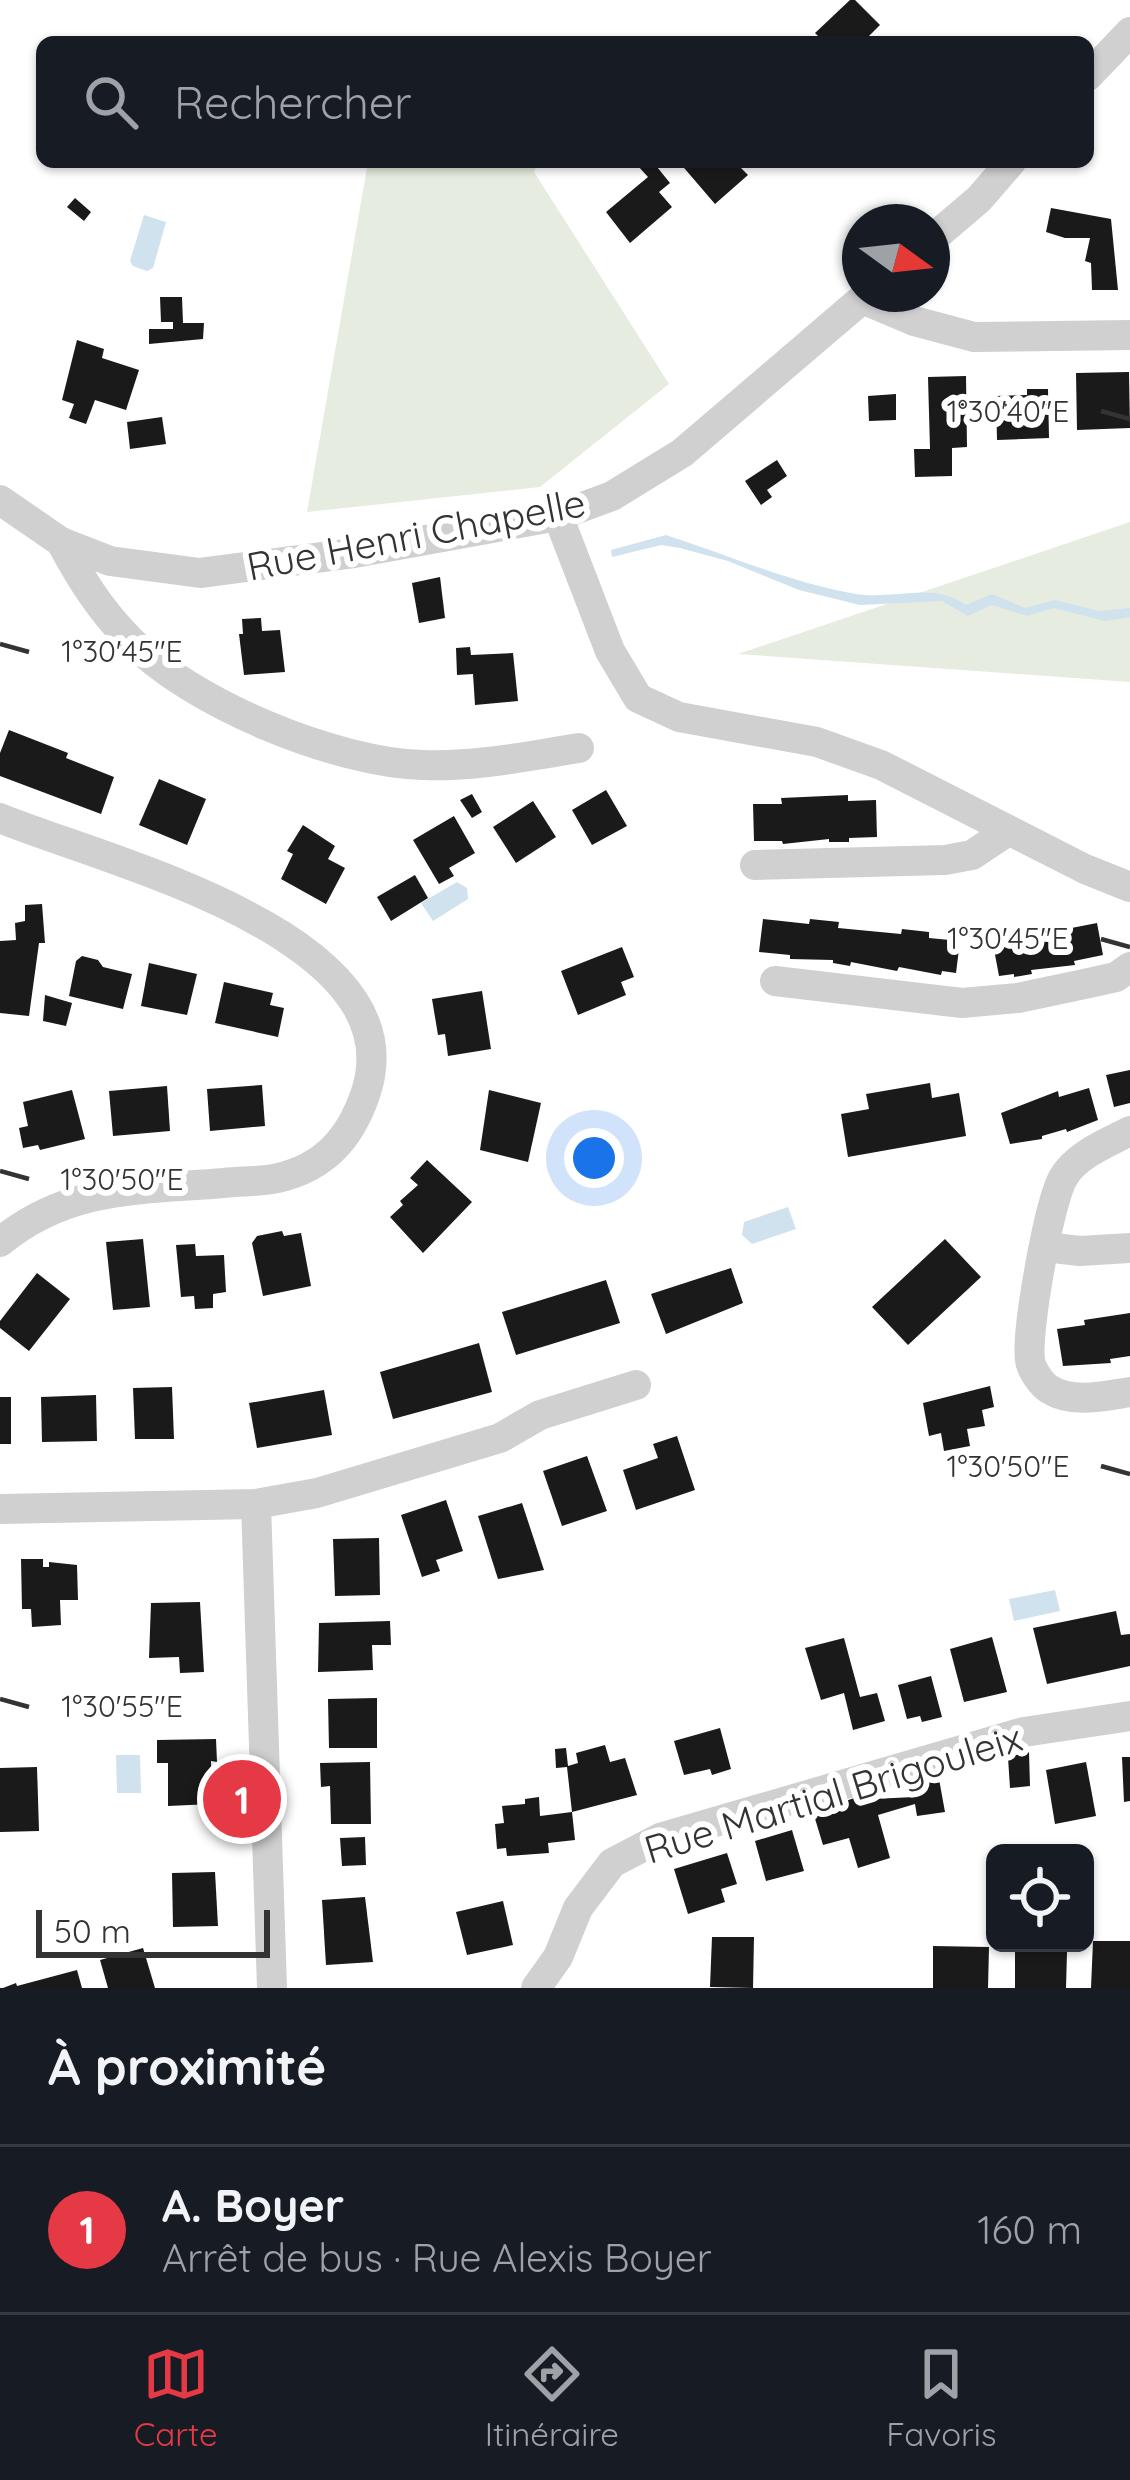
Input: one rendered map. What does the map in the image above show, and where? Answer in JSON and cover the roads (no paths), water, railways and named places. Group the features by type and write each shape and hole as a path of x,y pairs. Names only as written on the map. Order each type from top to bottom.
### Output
{"street":[{"path":"1094,70 1130,32"},
{"path":"950,224 1006,168"},
{"name":"Rue Henri Chapelle","path":"61,542 110,561 200,573 354,553 558,516 612,496 682,453 846,312"},
{"path":"896,312 974,337 1130,335"},
{"path":"0,500 61,542 91,597 134,645 201,693 250,718 311,742 418,766 479,764 580,748"},
{"path":"558,516 610,651 638,698 679,717 818,742 881,765 1130,887"},
{"path":"0,818 185,884 268,925 310,954 345,987 367,1034 369,1081 353,1127 324,1158 279,1178 80,1198 31,1216 0,1242"},
{"path":"755,865 945,860 973,855 1008,831"},
{"path":"775,981 962,1003 1018,998 1089,983 1116,977 1130,967"},
{"path":"1130,1131 1090,1151 1063,1177 1045,1247 1030,1364 1045,1388 1068,1398 1130,1392"},
{"path":"1045,1247 1130,1248"},
{"path":"0,1509 256,1504 317,1493 500,1438 540,1415 636,1385"},
{"path":"256,1504 272,1988"},
{"name":"Rue Martial Brigouleix","path":"536,1988 558,1957 578,1908 613,1864 660,1838 1024,1732 1130,1716"}],"water":[{"path":"144,215 166,222 153,268 147,271 130,261"},
{"path":"666,535 784,576 856,594 940,594 966,605 992,594 1025,608 1055,600 1099,611 1130,608 1130,617 1105,621 1054,608 1027,616 992,605 968,616 942,601 860,605 799,590 728,561 680,548 661,545 612,557 611,550"},
{"path":"457,882 467,888 468,899 433,921 421,903"},
{"path":"788,1207 796,1229 752,1244 742,1235 744,1222"},
{"path":"1055,1590 1060,1611 1014,1621 1009,1599"},
{"path":"116,1755 140,1755 141,1793 117,1793"}],"place":[{"name":"A. Boyer","path":"242,1799"}]}
